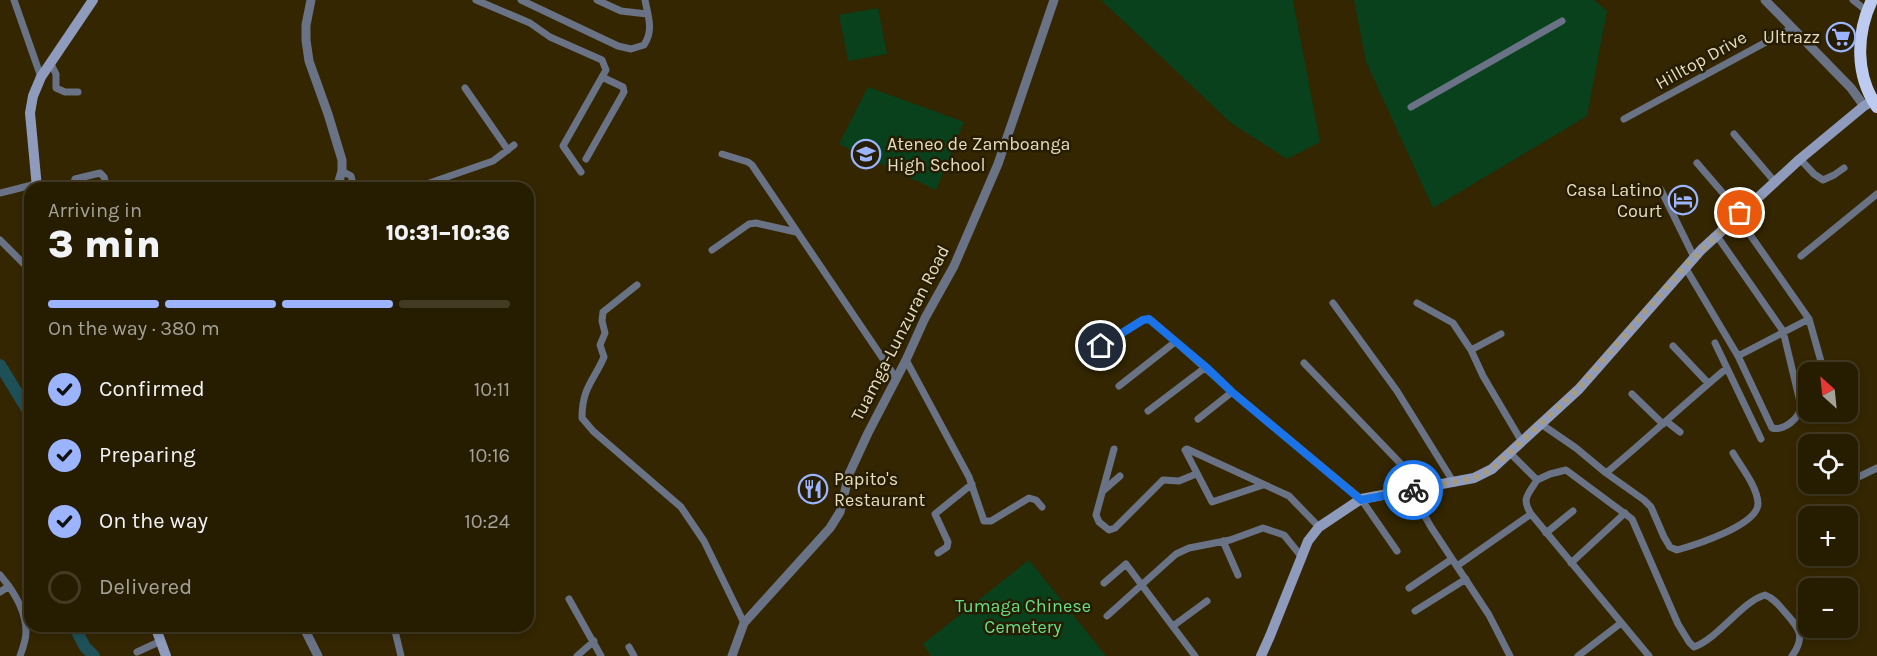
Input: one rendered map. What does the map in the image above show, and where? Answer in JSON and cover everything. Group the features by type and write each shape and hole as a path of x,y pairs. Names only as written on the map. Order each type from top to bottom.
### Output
{"highway":[{"path":"1874,103 1865,43 1877,2"},
{"path":"1869,6 1859,41 1860,64 1865,84 1874,103"}],"main road":[{"path":"37,182 30,113 33,96 42,77 93,0"},
{"path":"1261,656 1301,556 1319,527 1361,500 1454,483 1474,478 1492,469 1579,388 1694,257 1800,159 1874,103"},
{"path":"157,632 166,656"}],"street":[{"path":"14,0 42,77"},
{"path":"311,0 306,33 309,61 342,159 339,182"},
{"path":"476,0 530,23 550,37 602,60 606,70 563,146 581,172"},
{"path":"521,0 618,46 631,49 644,45 648,39 650,28 645,0"},
{"path":"597,0 621,11 647,14"},
{"name":"Tuamga-Lunzuran Road","path":"732,656 744,623 830,528 840,512 849,474 925,318 954,266 998,164 1054,0"},
{"path":"1765,0 1851,88 1874,103"},
{"path":"1853,0 1869,6"},
{"path":"1411,107 1563,21"},
{"name":"Hilltop Drive","path":"1624,119 1792,28"},
{"path":"51,64 56,74 56,88 64,92 78,92"},
{"path":"586,159 624,92 622,87 602,77"},
{"path":"433,182 494,161 511,148 465,88"},
{"path":"1734,135 1775,182"},
{"path":"722,154 752,165 896,378"},
{"path":"1800,159 1823,180 1834,176 1844,168"},
{"path":"1697,163 1738,215 1809,319 1821,362"},
{"path":"342,171 351,176 352,182"},
{"path":"74,182 75,179 100,173 105,182"},
{"path":"0,193 24,188"},
{"path":"1661,190 1694,257"},
{"path":"1802,256 1877,194"},
{"path":"712,250 748,224 756,223 796,232"},
{"path":"1684,267 1738,356 1772,428 1780,429 1797,418 1801,406 1783,331 1717,236"},
{"path":"0,240 24,263"},
{"path":"637,285 603,312 602,321 605,333 600,345 604,357 586,388 582,418 593,431 681,507 704,541 744,623"},
{"path":"1333,303 1397,391 1454,483"},
{"path":"1417,303 1453,323 1471,350 1483,376 1522,442"},
{"path":"1101,346 1145,319 1152,321 1232,392 1361,500 1397,550"},
{"path":"1738,356 1809,319"},
{"path":"1471,350 1501,334"},
{"path":"1119,386 1175,342"},
{"path":"1715,343 1761,439"},
{"path":"1673,346 1708,383"},
{"path":"906,360 972,484 982,516 987,522 1029,498 1036,500 1042,507"},
{"path":"1304,363 1423,487"},
{"path":"1148,411 1206,367"},
{"path":"1606,473 1727,368"},
{"path":"1198,419 1232,392"},
{"path":"1632,394 1664,423 1680,432"},
{"path":"1542,424 1648,504 1670,547 1677,550 1740,526 1752,517 1757,509 1758,501 1755,493 1733,453"},
{"path":"1114,449 1096,515 1099,522 1109,530 1115,528 1163,480 1179,481 1196,474"},
{"path":"1263,485 1212,502 1184,452 1186,449 1289,496 1319,527"},
{"path":"1510,453 1537,480"},
{"path":"1858,477 1877,468"},
{"path":"1649,656 1530,514 1525,505 1525,499 1537,480 1566,470 1625,513 1637,526 1678,624 1694,647 1702,644 1755,600 1765,595 1774,599 1800,631 1801,640 1792,656"},
{"path":"1104,490 1120,476"},
{"path":"938,554 947,547 948,542 935,514 972,484"},
{"path":"1410,490 1452,559 1490,615 1510,656"},
{"path":"1546,533 1573,511"},
{"path":"1571,563 1625,513"},
{"path":"1457,566 1530,514"},
{"path":"1107,616 1182,551 1263,528 1284,535 1301,556"},
{"path":"1223,541 1238,576"},
{"path":"1409,588 1452,559"},
{"path":"1104,583 1126,564 1195,656"},
{"path":"0,575 16,596 24,621"},
{"path":"1415,611 1466,579"},
{"path":"0,592 9,586"},
{"path":"569,599 602,656"},
{"path":"1173,626 1207,601"},
{"path":"1578,656 1621,623"},
{"path":"20,656 25,641 25,632"},
{"path":"306,632 318,656"},
{"path":"395,632 400,656"},
{"path":"137,651 161,641"},
{"path":"577,656 594,641"},
{"path":"629,647 634,656"}],"green space":[{"path":"1101,0 1293,0 1320,142 1287,159 1231,123"},
{"path":"1354,0 1594,0 1607,11 1587,116 1433,208 1366,62"},
{"path":"878,8 887,54 848,61 839,15"},
{"path":"868,87 964,122 936,190 839,144"},
{"name":"Tumaga Chinese Cemetery","path":"1029,560 1106,656 931,656 923,644"}],"waterway":[{"path":"0,365 24,404"},
{"path":"77,632 85,647 94,656"}],"way so far":[{"path":"1413,490 1474,478 1492,469 1579,388 1684,267 1740,213"}],"place":[{"name":"Ultrazz","path":"1841,37"},
{"name":"Ateneo de Zamboanga High School","path":"866,154"},
{"name":"Casa Latino Court","path":"1683,200"},
{"name":"Papito's Restaurant","path":"813,489"}],"route":[{"path":"1101,346 1143,320 1149,319 1361,500 1413,490"}]}
